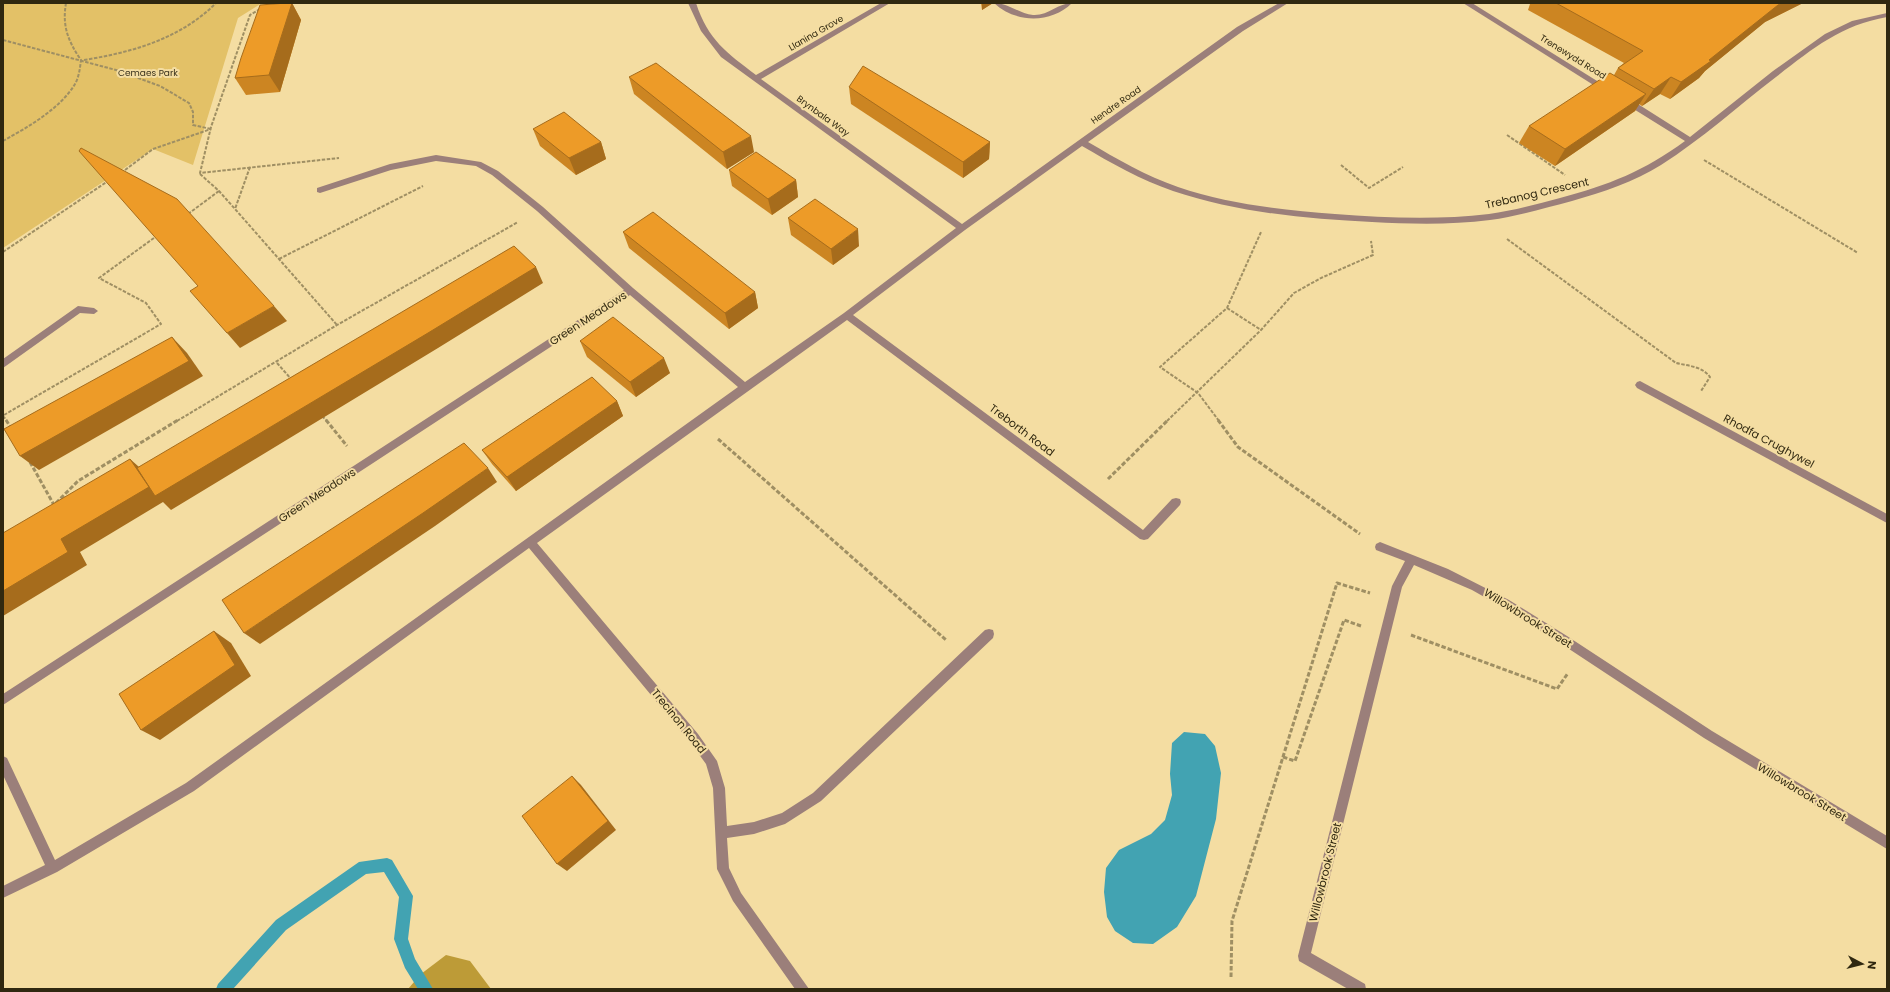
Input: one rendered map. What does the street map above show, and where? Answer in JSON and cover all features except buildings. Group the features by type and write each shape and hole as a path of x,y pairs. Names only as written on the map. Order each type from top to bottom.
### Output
{"street":[{"name":"Brynbala Way","path":"692,3 695,13 706,34 724,56 962,228"},
{"name":"Llanina Grove","path":"755,79 886,3"},
{"path":"998,3 1018,15 1043,17 1056,12 1068,3"},
{"name":"Hendre Road","path":"3,892 53,868 137,820 190,787 744,387 847,315 962,228 1082,142 1240,29 1284,3"},
{"name":"Trenewydd Road","path":"1466,3 1690,140"},
{"name":"Trebanog Crescent","path":"1082,142 1117,163 1154,181 1189,193 1237,205 1271,210 1368,219 1422,221 1479,218 1548,204 1590,193 1608,187 1656,164 1690,140 1822,38 1867,18 1887,15"},
{"name":"Green Meadows","path":"320,190 390,167 436,158 478,164 495,172 540,209 630,290 744,387"},
{"name":"Green Meadows","path":"3,700 630,290"},
{"path":"3,364 78,309 94,311"},
{"name":"Treborth Road","path":"847,315 1144,536 1176,502"},
{"name":"Rhodfa Crughywel","path":"1640,385 1887,518"},
{"name":"Trecinon Road","path":"530,542 694,738 711,761 719,788 720,833 723,869 737,896 803,989"},
{"path":"1380,547 1412,560"},
{"name":"Willowbrook Street","path":"1360,989 1304,956 1393,600 1397,586 1412,560 1442,570 1480,588 1510,605 1723,745 1887,843"},
{"path":"720,833 754,828 785,818 817,797 989,634"},
{"path":"3,762 53,868"}],"path":[{"path":"3,141 63,99 76,83 81,60 64,32 63,17 66,3"},
{"path":"81,60 107,57 173,34 196,20 216,3"},
{"path":"200,174 211,129 250,15 264,7"},
{"path":"3,40 46,54 81,60 171,92 190,103 194,115 193,125 211,129"},
{"path":"118,174 153,149 211,129"},
{"path":"1507,135 1590,193"},
{"path":"1680,146 1858,253"},
{"path":"200,174 342,157"},
{"path":"1341,165 1369,188 1403,167"},
{"path":"235,209 250,167"},
{"path":"200,174 219,191 337,325"},
{"path":"3,252 112,179"},
{"path":"278,259 424,186"},
{"path":"181,218 219,191"},
{"path":"48,509 78,481 337,325 540,209"},
{"path":"1271,210 1227,308 1160,367 1198,393 1238,447 1380,547"},
{"path":"1479,218 1676,363 1708,373 1710,377 1700,393"},
{"path":"1091,496 1261,330 1294,293 1321,278 1373,255 1368,219"},
{"path":"14,433 3,416 161,324 146,303 99,278 162,232"},
{"path":"1227,308 1261,330"},
{"path":"276,362 292,381"},
{"path":"317,411 363,465"},
{"path":"697,421 965,657"},
{"path":"28,459 54,505"},
{"path":"1231,977 1232,921 1337,582 1393,600"},
{"path":"1283,757 1295,761 1344,620 1386,630 1557,688 1583,653"}],"green space":[{"name":"Cemaes Park","path":"3,3 262,3 238,18 193,165 153,149 3,248"}],"shaded area":[{"path":"446,955 470,961 491,989 408,989 421,974"}],"water":[{"path":"1184,732 1205,734 1215,746 1221,773 1216,819 1196,896 1177,927 1153,944 1133,943 1115,931 1107,917 1104,892 1106,868 1119,850 1151,834 1165,820 1172,795 1170,774 1172,743"}],"waterway":[{"path":"223,989 281,925 364,867 387,865 406,896 401,939 410,963 426,989"}]}
